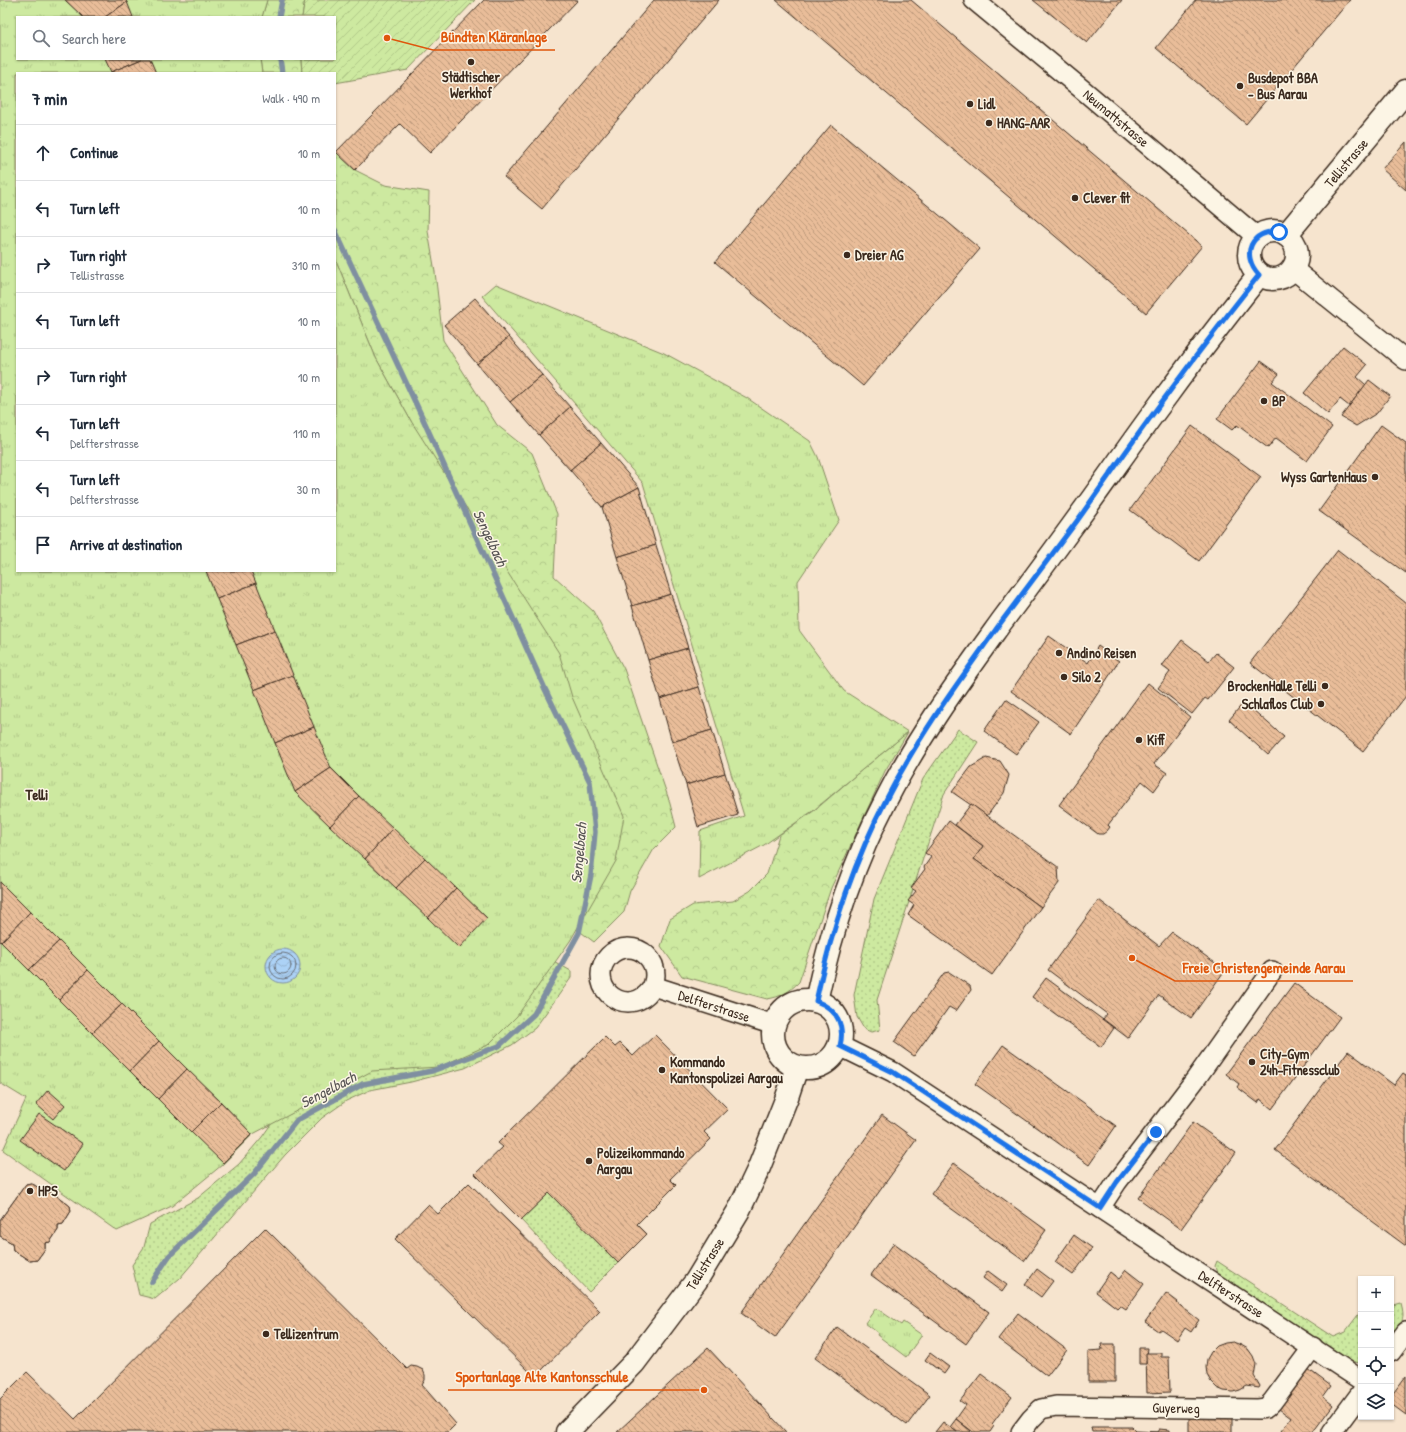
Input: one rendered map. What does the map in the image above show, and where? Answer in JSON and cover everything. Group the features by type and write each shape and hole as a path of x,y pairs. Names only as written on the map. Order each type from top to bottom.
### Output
{"main road":[{"name":"Tellistrasse","path":"1286,235 1406,90"},
{"path":"1271,231 1286,235 1292,240 1296,247 1297,255 1293,269 1286,276 1278,279 1268,279 1259,275 1253,269 1250,261 1249,253 1252,244 1257,237 1271,231"},
{"path":"816,1001 838,919 865,845 887,798 918,743 974,659 1077,520 1166,395 1259,275"},
{"path":"799,1001 816,1001 831,1009 838,1019 842,1030 840,1046 836,1053 826,1063 812,1068 797,1067 786,1061 777,1051 774,1043 774,1025 783,1010 790,1004 799,1001"},
{"name":"Tellistrasse","path":"568,1432 634,1364 696,1281 738,1210 758,1170 772,1137 797,1067"}],"street":[{"name":"Neumattstrasse","path":"974,0 1079,86 1257,237"},
{"path":"1293,269 1406,360"},
{"path":"1100,1208 1117,1182 1195,1080 1272,971"},
{"name":"Delfterstrasse","path":"653,986 774,1025"},
{"name":"Delfterstrasse","path":"840,1046 893,1072 1358,1378"},
{"path":"1394,1348 1406,1332"},
{"name":"Guyerweg","path":"1021,1432 1041,1408 1056,1406 1266,1408 1313,1348"},
{"path":"1332,1432 1358,1397"}],"green space":[{"path":"0,0 267,0 262,16 16,16 16,60 260,60 262,72 16,72 16,572 336,572 336,260 376,358 411,421 559,653 572,697 624,816 616,861 570,941 517,1016 488,1045 439,1067 372,1071 253,1134 222,1165 172,1206 117,1231 3,1150 26,1099 0,1083"},
{"path":"267,0 305,0 302,16 262,16"},
{"path":"305,0 475,0 408,70 336,83 336,72 302,72 301,60 336,60 336,16 302,16"},
{"path":"260,60 301,60 302,72 262,72"},
{"path":"336,152 355,170 385,185 429,192 428,231 435,272 443,340 497,425 532,453 557,514 554,576 593,611 624,669 669,800 676,827 654,849 630,891 624,912 594,942 557,914 411,421 376,358 336,260"},
{"path":"496,284 664,353 747,398 810,441 818,457 839,520 798,581 799,630 844,691 908,732 814,810 764,845 699,879 700,831 744,816 643,483 482,296"},
{"path":"958,729 978,742 944,794 877,1000 880,1030 871,1032 864,1029 857,1017 854,995 874,899 923,779"},
{"path":"908,732 885,771 831,888 799,982 784,994 767,999 682,976 661,946 670,919 693,905 733,901 750,891 767,874 779,835 815,810"},
{"path":"543,955 571,971 571,978 535,1028 512,1045 465,1068 411,1082 370,1090 346,1101 322,1118 285,1155 180,1278 155,1299 139,1295 132,1265 144,1247 150,1224 198,1198 239,1164 262,1137 290,1097"},
{"path":"549,1193 618,1263 589,1292 521,1220"},
{"path":"1217,1261 1333,1337 1345,1332 1358,1315 1358,1363 1348,1361 1217,1274 1215,1266"},
{"path":"1401,1303 1403,1318 1394,1334 1394,1312 1394,1305"},
{"path":"876,1308 901,1325 903,1322 922,1335 906,1357 877,1335 878,1333 865,1323"}],"water":[{"path":"280,949 286,949 295,954 299,960 299,972 295,978 286,983 280,983 271,978 266,969 266,963 271,954"}],"building":[{"path":"65,0 125,0 127,2 106,16 82,16"},
{"name":"Städtischer Werkhof","path":"484,0 578,0 430,153 400,124 355,170 336,152"},
{"path":"654,0 719,0 542,209 504,177"},
{"name":"HANG-AAR","path":"776,0 911,0 1202,246 1146,313"},
{"path":"1033,0 1122,0 1087,43"},
{"name":"Busdepot BBA - Bus Aarau","path":"1196,0 1350,0 1246,124 1156,48"},
{"path":"127,2 133,16 106,16"},
{"path":"105,60 140,60 111,72"},
{"path":"140,60 150,60 156,72 111,72"},
{"name":"Dreier AG","path":"831,125 980,249 863,386 715,262"},
{"path":"1406,142 1406,190 1382,169"},
{"path":"475,298 509,337 477,364 444,325"},
{"path":"509,337 542,375 510,402 477,364"},
{"name":"BP","path":"1343,346 1367,365 1357,377 1366,385 1349,406 1340,399 1328,414 1304,393"},
{"name":"BP","path":"1261,361 1279,374 1272,382 1332,427 1307,461 1276,438 1268,448 1237,425 1232,430 1217,419"},
{"path":"542,375 570,407 539,435 510,402"},
{"path":"1369,380 1390,396 1377,413 1356,426 1341,417"},
{"path":"570,407 601,443 570,470 539,435"},
{"name":"Wyss GartenHaus","path":"1381,425 1406,443 1406,573 1319,511"},
{"path":"1192,426 1261,477 1199,561 1130,510"},
{"path":"601,443 639,487 602,507 570,470"},
{"path":"639,487 656,545 617,557 602,507"},
{"path":"656,545 671,594 632,606 617,557"},
{"path":"1338,550 1406,603 1406,696 1363,751 1250,663"},
{"path":"206,572 251,572 256,583 217,599"},
{"path":"256,583 275,630 236,645 217,599"},
{"path":"671,594 688,648 648,660 632,606"},
{"path":"275,630 293,675 254,690 236,645"},
{"name":"Silo 2","path":"1049,636 1088,663 1098,646 1119,661 1071,734 1011,691"},
{"path":"1182,640 1209,661 1216,653 1234,667 1208,700 1205,698 1192,714 1158,688 1170,672 1162,666"},
{"path":"688,648 699,687 660,699 648,660"},
{"path":"293,675 314,727 275,743 254,690"},
{"name":"Kiff","path":"1148,683 1190,717 1154,764 1167,773 1154,791 1142,781 1108,825 1110,827 1107,831 1103,834 1098,834 1059,805"},
{"path":"699,687 712,730 672,742 660,699"},
{"path":"1006,699 1039,722 1016,754 984,731"},
{"path":"1244,702 1284,737 1268,755 1229,720"},
{"path":"314,727 331,768 295,792 275,743"},
{"path":"712,730 725,773 686,785 672,742"},
{"path":"986,758 1000,761 1009,775 1004,793 987,816 952,792 971,767"},
{"path":"331,768 359,796 330,826 295,792"},
{"path":"725,773 738,815 698,827 686,785"},
{"path":"359,796 393,828 365,859 330,826"},
{"path":"971,804 1058,867 1059,883 1041,907 974,859 983,846 955,825"},
{"path":"949,821 983,846 974,859 1041,907 992,975 908,915 914,905 908,901 916,891 911,888 925,869 924,867 931,857 925,853"},
{"path":"393,828 425,858 396,888 365,859"},
{"path":"425,858 456,888 428,918 396,888"},
{"path":"0,882 30,912 1,942 0,941"},
{"path":"456,888 487,918 459,948 428,918"},
{"path":"1099,900 1159,946 1172,932 1225,970 1191,1018 1159,995 1128,1038 1103,1019 1107,1014 1048,970"},
{"path":"30,912 59,941 29,970 1,942"},
{"path":"59,941 88,970 59,1000 29,970"},
{"path":"88,970 122,1004 92,1033 59,1000"},
{"path":"949,972 970,986 971,990 956,1011 949,1007 914,1056 894,1042 944,973"},
{"path":"1046,978 1114,1028 1101,1047 1032,997"},
{"path":"1294,983 1340,1017 1272,1109 1260,1099 1258,1103 1237,1087 1239,1084 1226,1074"},
{"path":"122,1004 159,1041 130,1071 92,1033"},
{"name":"Polizeikommando Aargau","path":"655,1035 728,1109 704,1132 711,1139 670,1179 676,1185 637,1224 647,1234 618,1263 549,1193 521,1220 475,1174 503,1147 498,1143 605,1037 615,1047 620,1043 633,1056"},
{"path":"159,1041 187,1069 158,1099 130,1071"},
{"path":"1003,1045 1116,1126 1089,1165 975,1084"},
{"path":"1348,1051 1394,1085 1403,1073 1406,1075 1406,1246 1275,1150"},
{"path":"187,1069 221,1102 191,1132 158,1099"},
{"path":"48,1090 65,1105 53,1119 36,1104"},
{"path":"221,1102 252,1134 223,1163 191,1132"},
{"path":"39,1114 83,1144 64,1171 20,1140"},
{"path":"882,1115 916,1140 775,1338 741,1313"},
{"path":"1193,1122 1236,1153 1181,1229 1138,1198"},
{"path":"954,1163 1046,1230 1024,1261 931,1194"},
{"path":"31,1183 47,1193 52,1192 70,1206 71,1211 63,1224 58,1225 58,1230 50,1242 45,1243 45,1249 37,1260 30,1261 13,1250 12,1243 0,1236 0,1220 26,1184"},
{"path":"31,1183 47,1193 52,1192 70,1206 71,1211 63,1224 58,1225 58,1230 50,1242 45,1243 45,1249 37,1260 30,1261 13,1250 12,1243 0,1236 0,1220 26,1184"},
{"path":"469,1183 600,1311 535,1377 395,1239 428,1205 438,1214"},
{"name":"Tellizentrum","path":"265,1228 407,1369 411,1366 423,1370 425,1380 422,1385 456,1424 448,1432 0,1432 0,1399 27,1372 75,1419"},
{"path":"1074,1235 1092,1248 1073,1275 1055,1262"},
{"path":"894,1243 989,1312 966,1344 871,1275"},
{"path":"1037,1269 1053,1281 1041,1297 1025,1285"},
{"path":"1126,1270 1144,1284 1126,1309 1120,1305 1117,1308 1096,1292 1110,1272 1119,1279"},
{"path":"988,1271 1007,1285 1002,1292 983,1278"},
{"path":"1166,1293 1199,1320 1191,1332 1185,1328 1177,1340 1161,1329 1158,1331 1145,1322"},
{"path":"1018,1313 1067,1350 1047,1376 998,1339"},
{"path":"837,1327 930,1395 907,1425 815,1358"},
{"path":"1233,1342 1248,1349 1253,1356 1256,1364 1254,1376 1260,1386 1259,1388 1247,1386 1233,1392 1224,1391 1217,1388 1207,1375 1207,1359 1211,1352 1217,1346"},
{"path":"1101,1344 1115,1344 1115,1382 1088,1382 1088,1351 1102,1350"},
{"path":"708,1348 786,1432 617,1432"},
{"path":"1139,1348 1148,1348 1146,1364 1139,1364"},
{"path":"930,1353 949,1367 944,1374 925,1360"},
{"path":"1146,1353 1161,1353 1161,1357 1169,1357 1170,1392 1147,1393"},
{"path":"1308,1369 1331,1386 1323,1397 1333,1405 1313,1432 1283,1432 1281,1431 1291,1418 1279,1409"},
{"path":"981,1374 1012,1397 992,1424 994,1426 990,1432 973,1432 956,1419 966,1405 960,1401"},
{"path":"1406,1376 1406,1415 1394,1406 1394,1392"},
{"path":"1232,1415 1232,1432 1189,1432 1189,1416"},
{"path":"956,1419 971,1431 957,1432 950,1427"},
{"path":"943,1422 957,1432 935,1432"},
{"path":"1091,1427 1132,1427 1136,1431 1157,1432 1092,1432"},
{"path":"1159,1429 1169,1430 1169,1432 1157,1432"}],"waterway":[{"name":"Sengelbach","path":"279,16 282,0"},
{"name":"Sengelbach","path":"280,60 282,72"},
{"name":"Sengelbach","path":"152,1282 169,1256 254,1174 297,1120 363,1084 432,1071 499,1046 534,1014 579,933 591,875 595,832 590,782 545,689 423,419 336,232"}],"place":[{"name":"Bündten Kläranlage","path":"387,38"},
{"name":"Städtischer Werkhof","path":"471,62"},
{"name":"Busdepot BBA - Bus Aarau","path":"1240,86"},
{"name":"Lidl","path":"970,104"},
{"name":"HANG-AAR","path":"989,123"},
{"name":"Clever fit","path":"1075,198"},
{"name":"Dreier AG","path":"847,255"},
{"name":"BP","path":"1264,401"},
{"name":"Wyss GartenHaus","path":"1375,477"},
{"name":"Andino Reisen","path":"1059,653"},
{"name":"Silo 2","path":"1064,677"},
{"name":"BrockenHalle Telli","path":"1325,686"},
{"name":"Schlaflos Club","path":"1321,704"},
{"name":"Kiff","path":"1139,740"},
{"name":"Freie Christengemeinde Aarau","path":"1132,958"},
{"name":"City-Gym 24h-Fitnessclub","path":"1252,1062"},
{"name":"Kommando Kantonspolizei Aargau","path":"662,1070"},
{"name":"Polizeikommando Aargau","path":"589,1161"},
{"name":"HPS","path":"30,1191"},
{"name":"Tellizentrum","path":"266,1334"},
{"name":"Sportanlage Alte Kantonsschule","path":"704,1390"}],"district":[{"name":"Telli","path":"37,795"}],"route":[{"path":"1156,1132 1117,1182 1100,1208 893,1072 840,1046 842,1030 840,1022 831,1009 816,1001 838,919 865,845 887,798 918,743 974,659 1077,520 1166,395 1259,275 1253,269 1250,261 1249,253 1252,244 1257,237 1264,233 1271,231 1279,232"}]}
